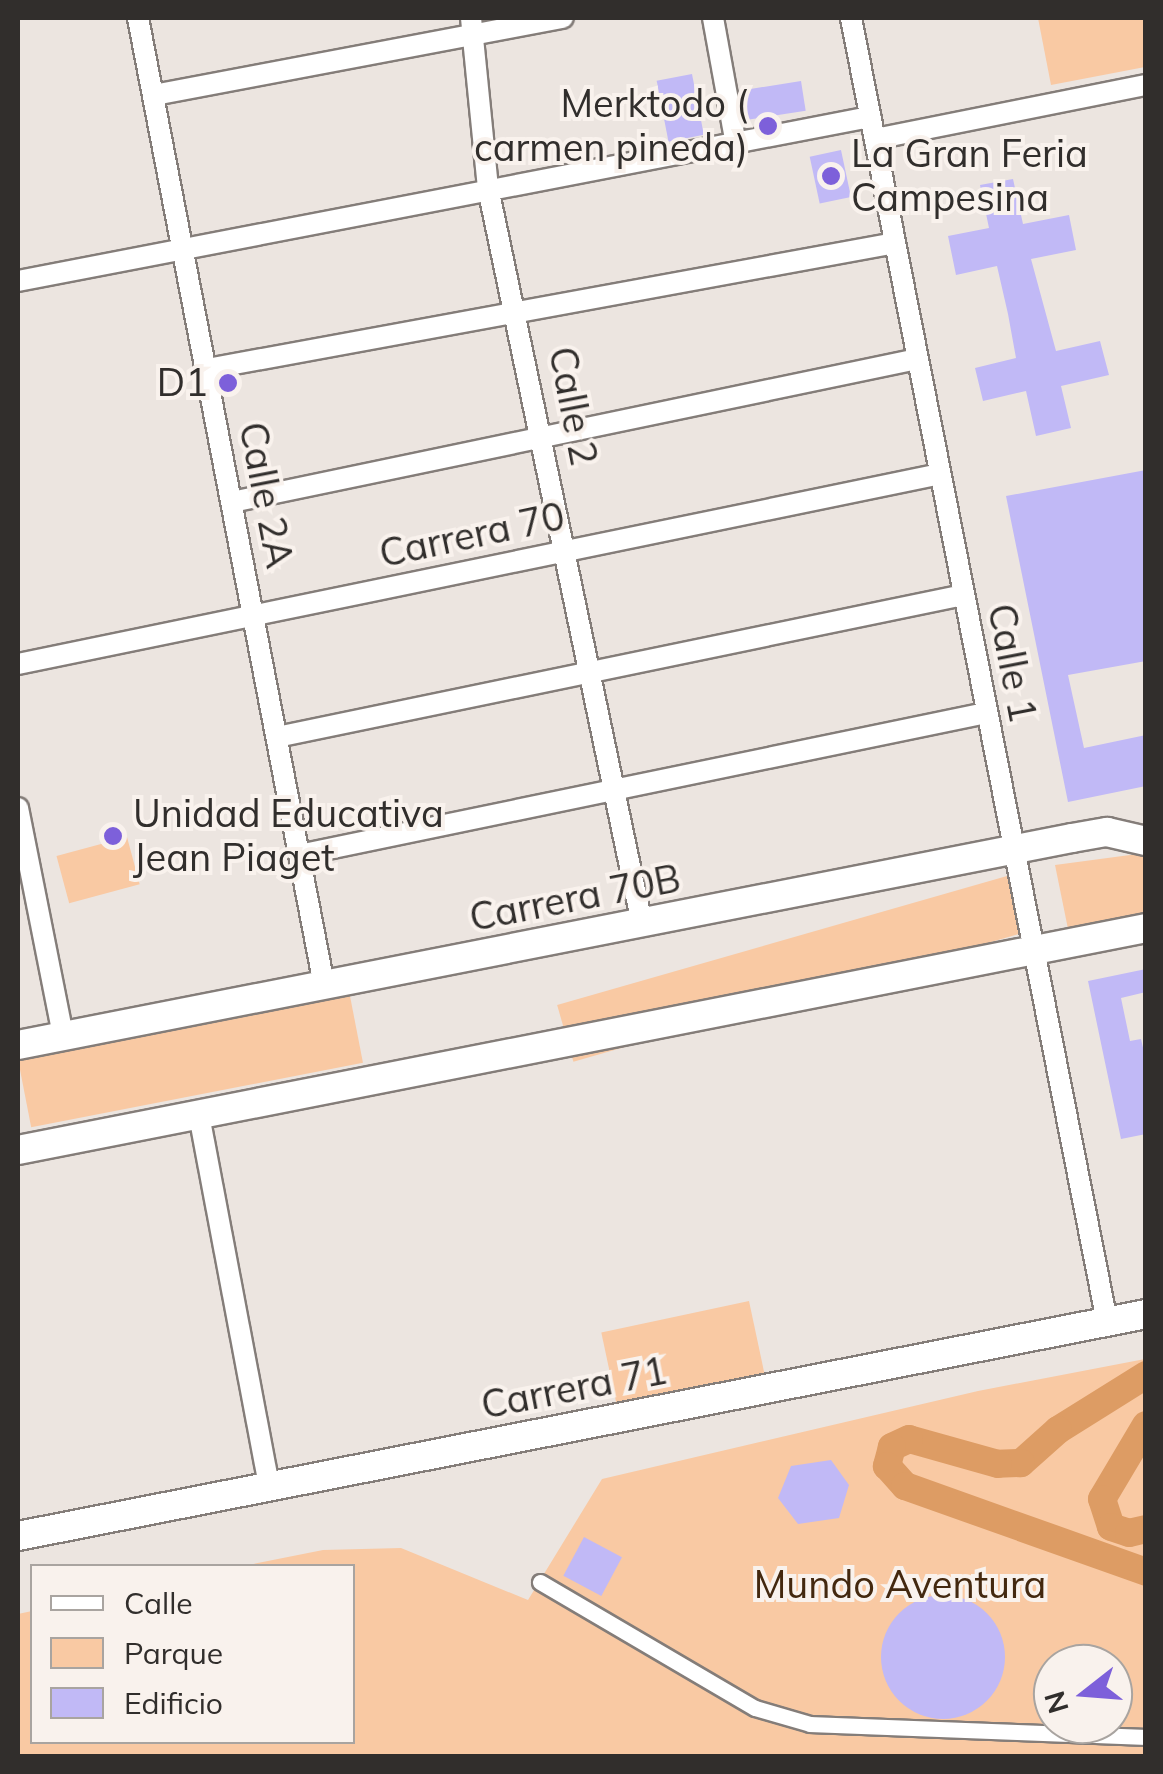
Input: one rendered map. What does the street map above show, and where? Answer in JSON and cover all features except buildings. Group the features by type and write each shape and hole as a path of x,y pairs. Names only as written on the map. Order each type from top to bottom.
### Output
{"street":[{"name":"Calle 2A","path":"138,18 324,986"},
{"path":"154,94 472,26 563,18"},
{"path":"713,18 736,144"},
{"name":"Calle 1","path":"851,18 1108,1322"},
{"name":"Calle 2","path":"472,26 488,188 518,311 642,924"},
{"path":"875,139 1146,85"},
{"path":"18,282 183,245 870,117"},
{"path":"207,370 894,243"},
{"path":"232,502 917,359"},
{"name":"Carrera 70","path":"18,664 940,474"},
{"path":"276,737 963,594"},
{"path":"299,856 986,713"},
{"path":"18,808 64,1036"},
{"name":"Carrera 70B","path":"18,1045 1107,832 1146,841"},
{"path":"18,1150 1146,928"},
{"path":"199,1115 269,1486"},
{"name":"Carrera 71","path":"18,1536 1146,1314"},
{"path":"540,1582 755,1708 810,1724 1146,1737"}],"green space":[{"path":"1038,18 1145,18 1145,67 1051,85"},
{"path":"127,837 140,884 69,903 56,856"},
{"path":"1145,853 1145,914 1068,929 1055,865"},
{"path":"1007,876 1023,933 573,1062 557,1005"},
{"path":"350,996 363,1063 31,1127 18,1060"},
{"path":"749,1301 764,1373 617,1405 601,1332"},
{"name":"Mundo Aventura","path":"1145,1359 1145,1756 18,1756 18,1614 30,1611 30,1744 355,1744 355,1564 253,1564 323,1550 401,1548 528,1600 602,1479 978,1391"}],"waterway":[{"path":"1146,1375 1058,1430 1021,1463 998,1464 909,1439 892,1447 887,1466 905,1486 1146,1572"},
{"path":"1146,1425 1102,1499 1111,1527 1129,1533 1146,1529"}],"place":[{"name":"Merktodo ( carmen pineda)","path":"768,126"},
{"name":"La Gran Feria Campesina","path":"831,176"},
{"name":"D1","path":"228,383"},
{"name":"Unidad Educativa Jean Piaget","path":"113,836"}]}
